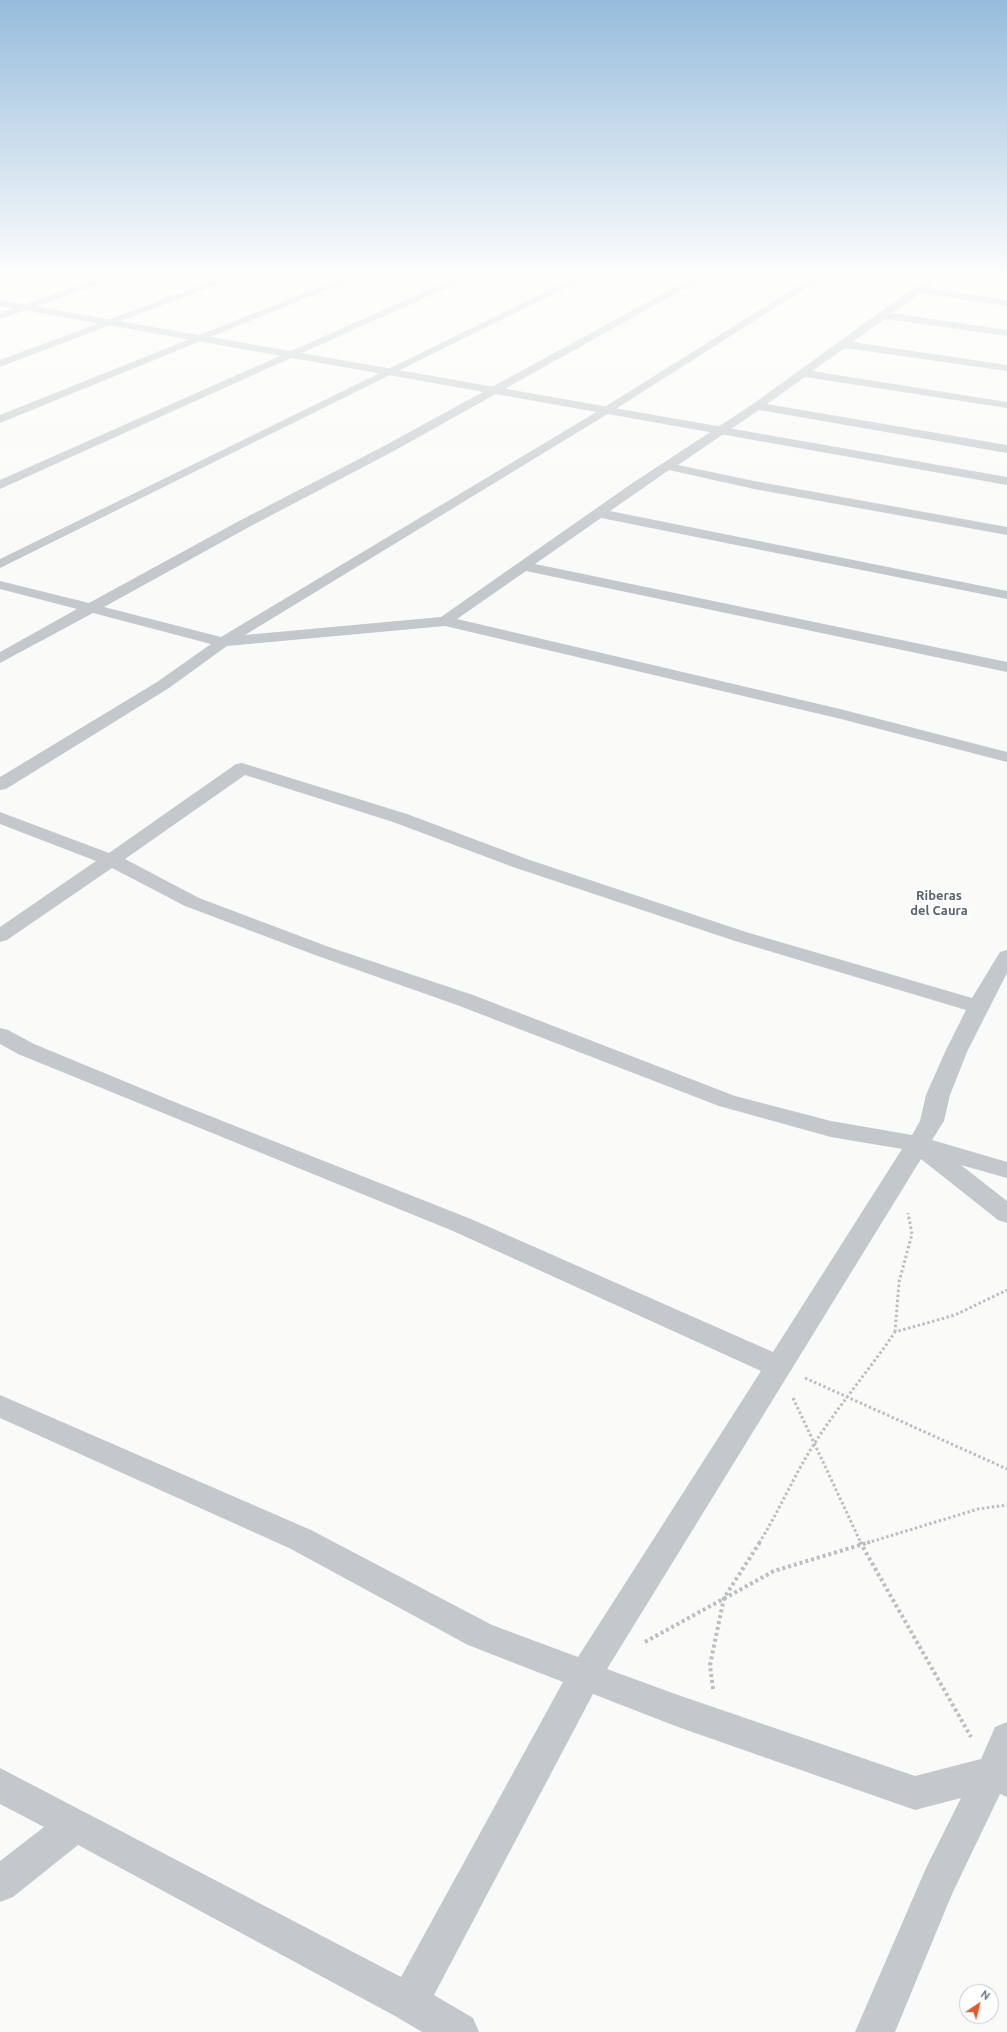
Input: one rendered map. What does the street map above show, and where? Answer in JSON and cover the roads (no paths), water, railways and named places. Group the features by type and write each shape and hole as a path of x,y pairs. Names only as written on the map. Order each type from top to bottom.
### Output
{"street":[{"path":"0,420 121,371"},
{"path":"0,485 254,371"},
{"path":"384,371 1007,481"},
{"path":"0,658 92,609 244,524 531,371"},
{"path":"0,785 163,685 223,642 669,371"},
{"path":"445,621 522,566 757,406 806,371"},
{"path":"0,564 390,372"},
{"path":"803,373 1007,406"},
{"path":"757,406 1007,449"},
{"path":"667,466 754,485 1007,531"},
{"path":"599,513 1007,595"},
{"path":"522,566 1007,667"},
{"path":"0,585 223,642 445,621 825,710 1007,757"},
{"path":"0,936 213,790 242,768 400,818 520,863 739,936 978,1007"},
{"path":"0,818 111,860 192,902 322,951 465,1000 728,1101 831,1129 918,1144 1007,1170"},
{"path":"409,2002 585,1675 932,1121 938,1094 988,987 1007,956"},
{"path":"0,1036 26,1049 162,1105 462,1225 779,1367"},
{"path":"918,1144 1007,1214"},
{"path":"0,1406 300,1539 480,1635 678,1711 915,1793 1000,1776"},
{"path":"875,2032 939,1881 1000,1776 1007,1738"},
{"path":"0,1785 409,2002 459,2032"},
{"path":"0,1884 76,1825"}],"district":[{"name":"Riberas del Caura","path":"939,904"}]}
